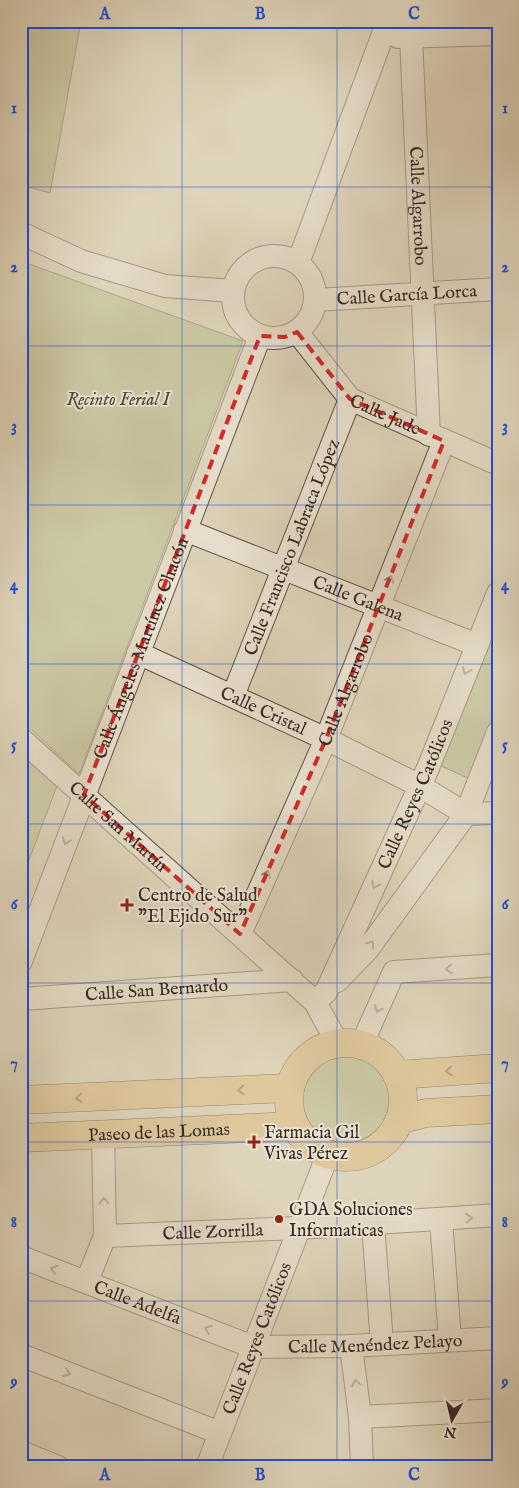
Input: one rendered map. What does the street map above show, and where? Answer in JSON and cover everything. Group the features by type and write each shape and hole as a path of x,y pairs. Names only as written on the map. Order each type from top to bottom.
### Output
{"main road":[{"path":"349,1045 380,1054 397,1075 402,1090 403,1105 399,1120 391,1135 378,1147 370,1151 345,1157 328,1154 315,1148 303,1138 295,1126 290,1114 290,1088 296,1072 307,1058 321,1049 349,1045"},
{"path":"397,1075 498,1068"},
{"path":"21,1100 290,1088"},
{"path":"399,1120 426,1113 497,1114"},
{"name":"Paseo de las Lomas","path":"21,1138 295,1126"}],"street":[{"path":"298,263 385,29 411,37 498,34"},
{"name":"Calle Algarrobo","path":"240,934 326,739 380,605 437,438 424,294 411,37"},
{"path":"21,233 81,262 165,286 233,291"},
{"path":"271,256 286,257 298,263 308,273 315,285 316,300 313,312 307,323 297,332 286,337 273,339 260,336 248,329 238,318 233,305 233,291 237,278 246,267 258,259 271,256"},
{"name":"Calle García Lorca","path":"316,300 498,289"},
{"name":"Calle Jade","path":"297,332 350,399 498,464"},
{"name":"Calle Ángeles Martínez Chacón","path":"21,961 260,336"},
{"name":"Calle Francisco Labraca López","path":"233,696 350,399"},
{"name":"Calle Galena","path":"185,530 380,605 477,645"},
{"name":"Calle Reyes Católicos","path":"321,997 420,786 498,593"},
{"name":"Calle Cristal","path":"138,653 326,739 420,786 466,814"},
{"path":"321,997 368,949 466,814 498,732"},
{"name":"Calle San Martín","path":"21,739 292,980 321,997 349,1045"},
{"path":"466,814 498,813"},
{"path":"349,1045 394,972 498,966"},
{"name":"Calle San Bernardo","path":"21,999 292,980"},
{"path":"87,1281 106,1236 102,1135"},
{"name":"Calle Reyes Católicos","path":"207,1467 328,1154"},
{"name":"Calle Zorrilla","path":"106,1236 299,1228 498,1215"},
{"path":"441,1220 450,1340"},
{"path":"373,1224 382,1344"},
{"name":"Calle Adelfa","path":"21,1257 253,1347"},
{"name":"Calle Menéndez Pelayo","path":"253,1347 350,1346 498,1338"},
{"path":"350,1346 360,1417 362,1467"},
{"path":"21,1355 220,1433"},
{"path":"360,1417 498,1410"},
{"path":"21,1452 58,1467"}],"highlighted area":[{"path":"297,332 350,399 444,441 326,739 240,934 84,795 260,336 285,337"}],"green space":[{"path":"21,21 81,21 50,193 21,185"},
{"name":"Recinto Ferial I","path":"21,261 243,341 79,774 21,720"},
{"path":"498,615 498,714 472,780 437,764"},
{"path":"21,753 57,786 21,881"},
{"path":"346,1050 365,1053 381,1064 392,1080 395,1099 392,1118 381,1134 365,1145 346,1148 327,1145 311,1134 300,1118 297,1099 300,1080 311,1064 327,1053"}],"place":[{"name":"Centro de Salud \"El Ejido Sur\"","path":"127,905"},
{"name":"Farmacia Gil Vivas Pérez","path":"254,1142"},
{"name":"GDA Soluciones Informaticas","path":"279,1219"}]}
